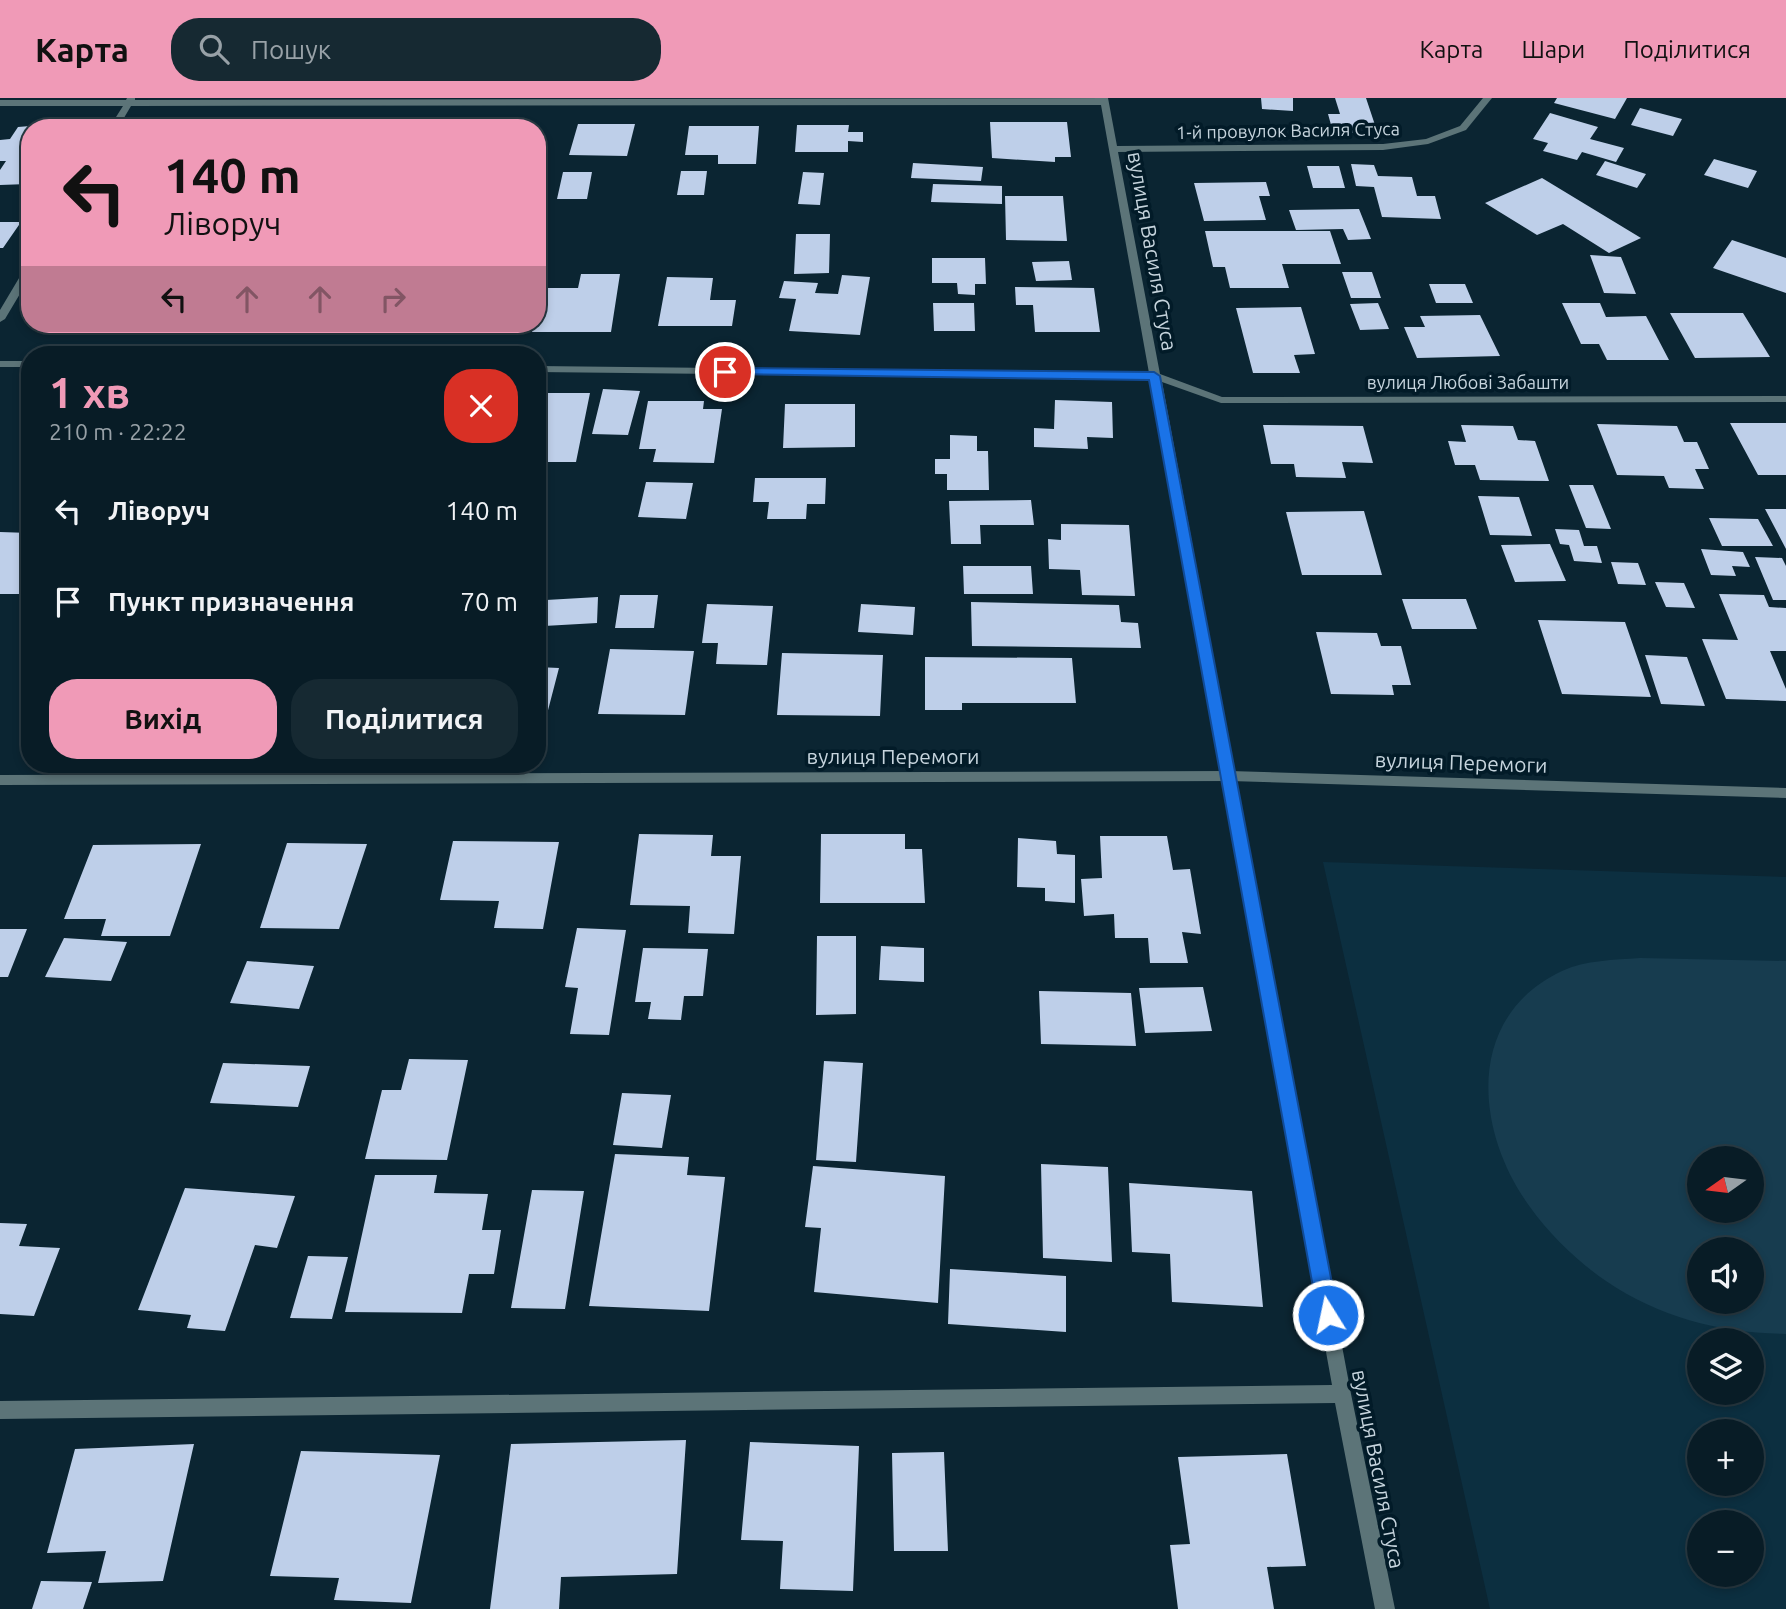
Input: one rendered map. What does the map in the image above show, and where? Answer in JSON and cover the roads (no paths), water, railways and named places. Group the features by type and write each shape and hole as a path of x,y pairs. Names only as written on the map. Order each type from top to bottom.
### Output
{"street":[{"name":"1-й провулок Василя Стуса","path":"1114,149 1383,147 1428,141 1463,128 1488,98"},
{"name":"вулиця Василя Стуса","path":"1104,100 1342,1394 1385,1609"},
{"path":"0,103 1104,100"},
{"path":"119,119 130,101"},
{"path":"0,318 21,283"},
{"path":"0,364 21,364"},
{"name":"вулиця Любові Забашти","path":"546,369 1154,376 1221,400 1786,399"},
{"name":"вулиця Перемоги","path":"0,780 1230,776 1786,793"},
{"path":"0,1410 1342,1394"}]}
